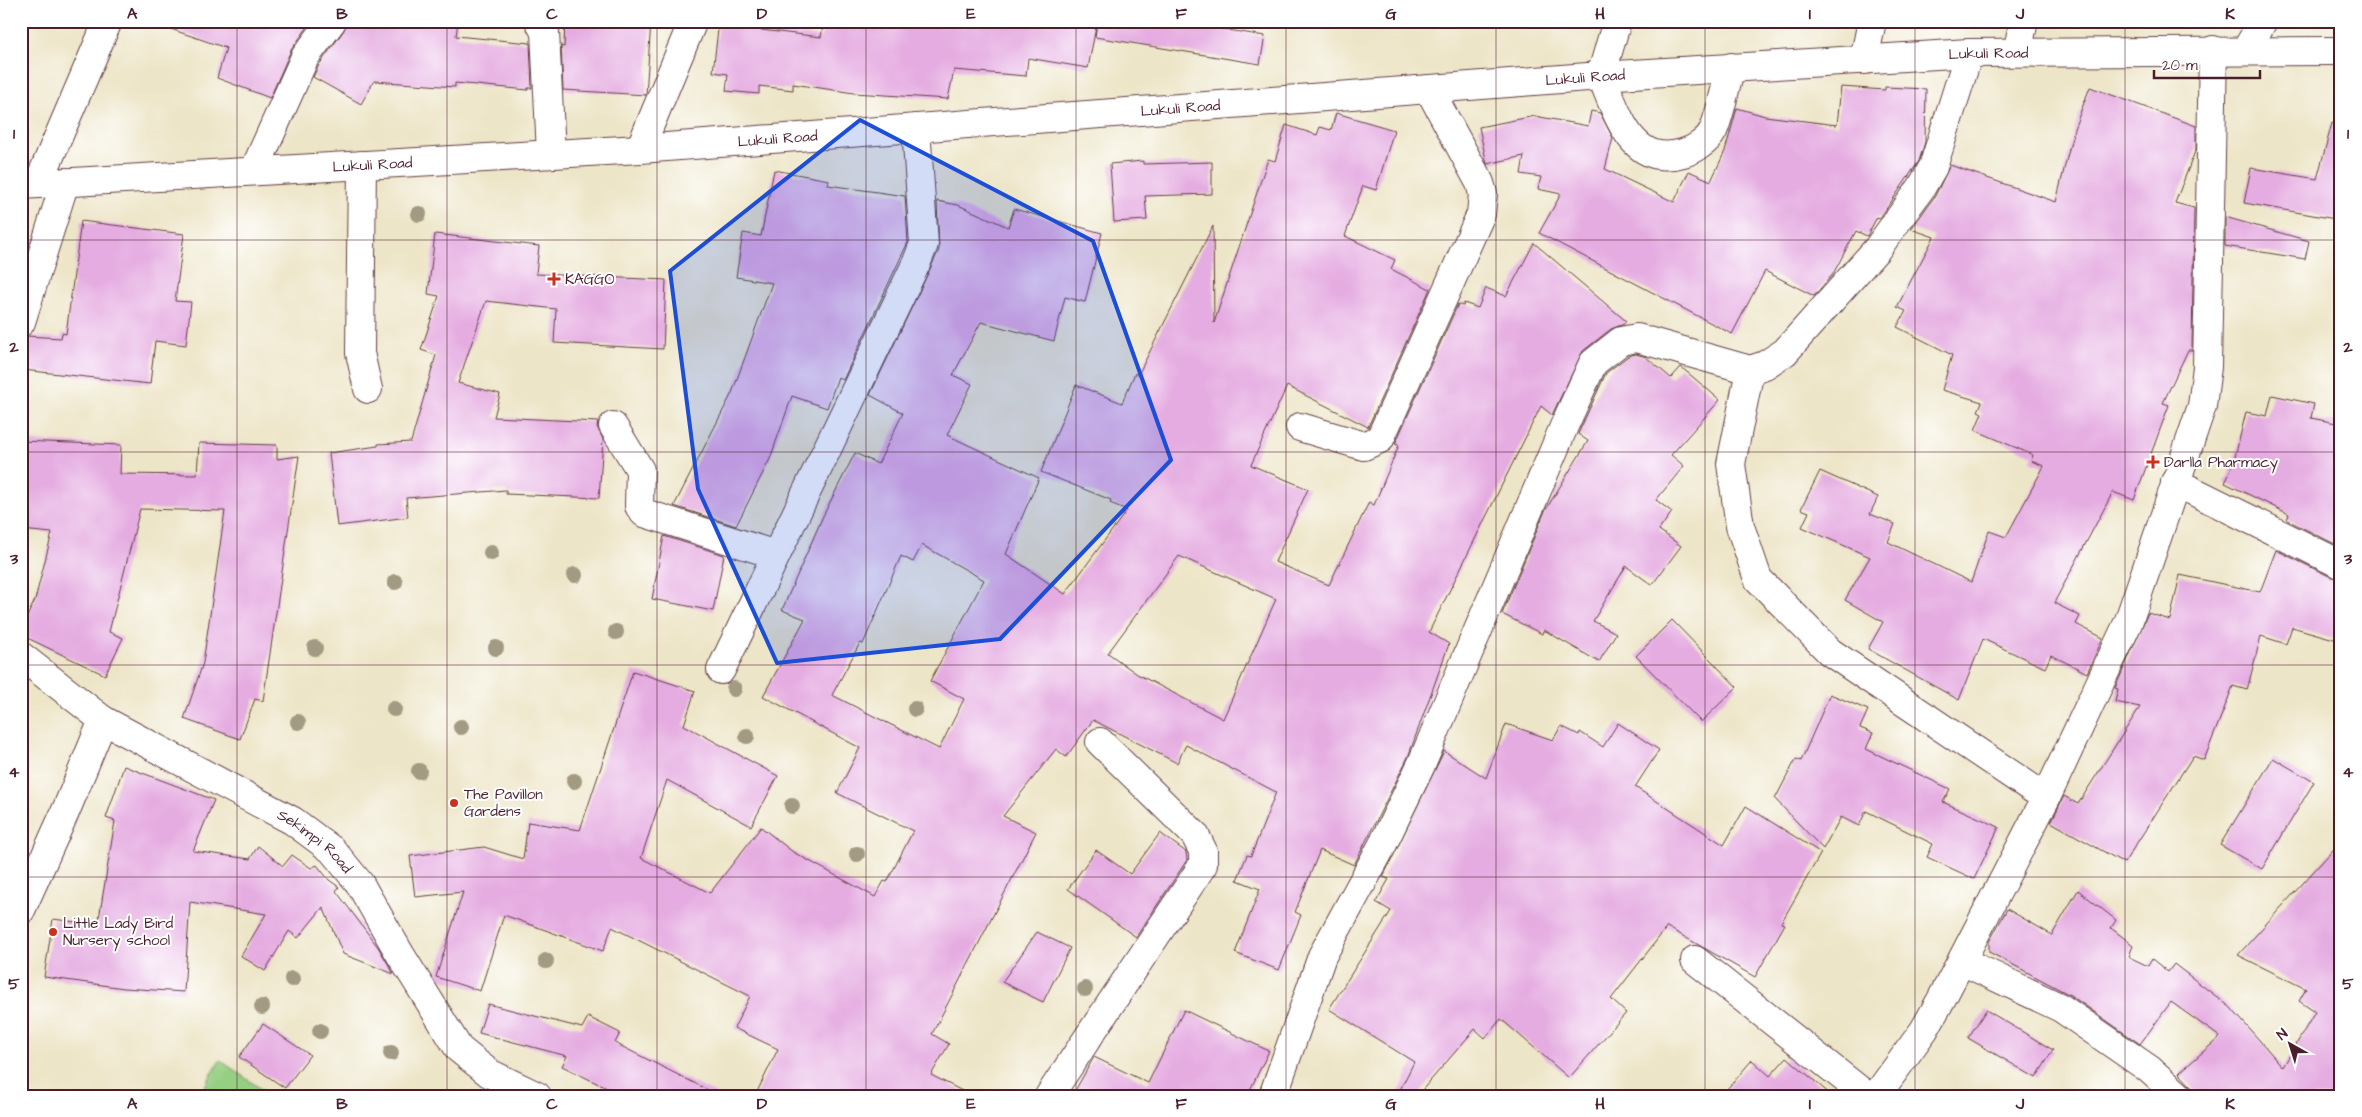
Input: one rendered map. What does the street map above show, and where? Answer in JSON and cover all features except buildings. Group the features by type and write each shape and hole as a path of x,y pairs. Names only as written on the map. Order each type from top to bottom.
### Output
{"street":[{"path":"30,184 108,21"},
{"path":"254,171 305,57 332,21"},
{"path":"539,21 545,32 551,154"},
{"path":"640,149 693,21"},
{"path":"1617,21 1601,76 1629,137 1641,149 1671,156 1696,149 1712,132 1731,68"},
{"path":"1864,60 1872,21"},
{"path":"2017,52 2024,21"},
{"path":"2246,50 2262,21"},
{"path":"1876,1096 1924,1030 1962,961 2046,798 2128,623 2202,406 2208,367 2213,50"},
{"name":"Lukuli Road","path":"30,184 640,149 1601,76 1969,53 2213,50 2341,51"},
{"path":"1273,1096 1322,956 1381,848 1422,763 1565,424 1593,363 1621,341 1637,338 1750,370 1765,365 1785,352 1877,249 1922,188 1933,167 1969,53"},
{"path":"1300,427 1364,446 1380,439 1481,214 1483,194 1480,183 1429,89"},
{"path":"721,670 924,244 916,128"},
{"path":"362,165 360,353 368,389"},
{"path":"21,322 65,182"},
{"path":"1750,370 1731,464 1740,526 1758,579 1830,652 2046,798"},
{"path":"613,426 640,470 639,506 644,513 776,555"},
{"path":"2175,482 2338,563"},
{"name":"Sekimpi Road","path":"21,656 103,720 293,821 332,850 360,884 400,954 459,1049 489,1073 537,1096"},
{"path":"21,910 67,808 103,720"},
{"path":"1049,1096 1203,865 1203,851 1195,834 1100,742"},
{"path":"1695,960 1867,1096"},
{"path":"1962,961 2061,1008 2149,1069 2180,1096"}],"highlighted area":[{"path":"860,120 1093,241 1171,460 1000,639 777,663 698,489 670,271"}],"green space":[{"path":"220,1060 271,1096 199,1096"}],"place":[{"name":"KAGGO","path":"554,279"},
{"name":"Darlla Pharmacy","path":"2153,462"},
{"name":"The Pavillon Gardens","path":"454,803"},
{"name":"Little Lady Bird Nursery school","path":"53,932"}]}
